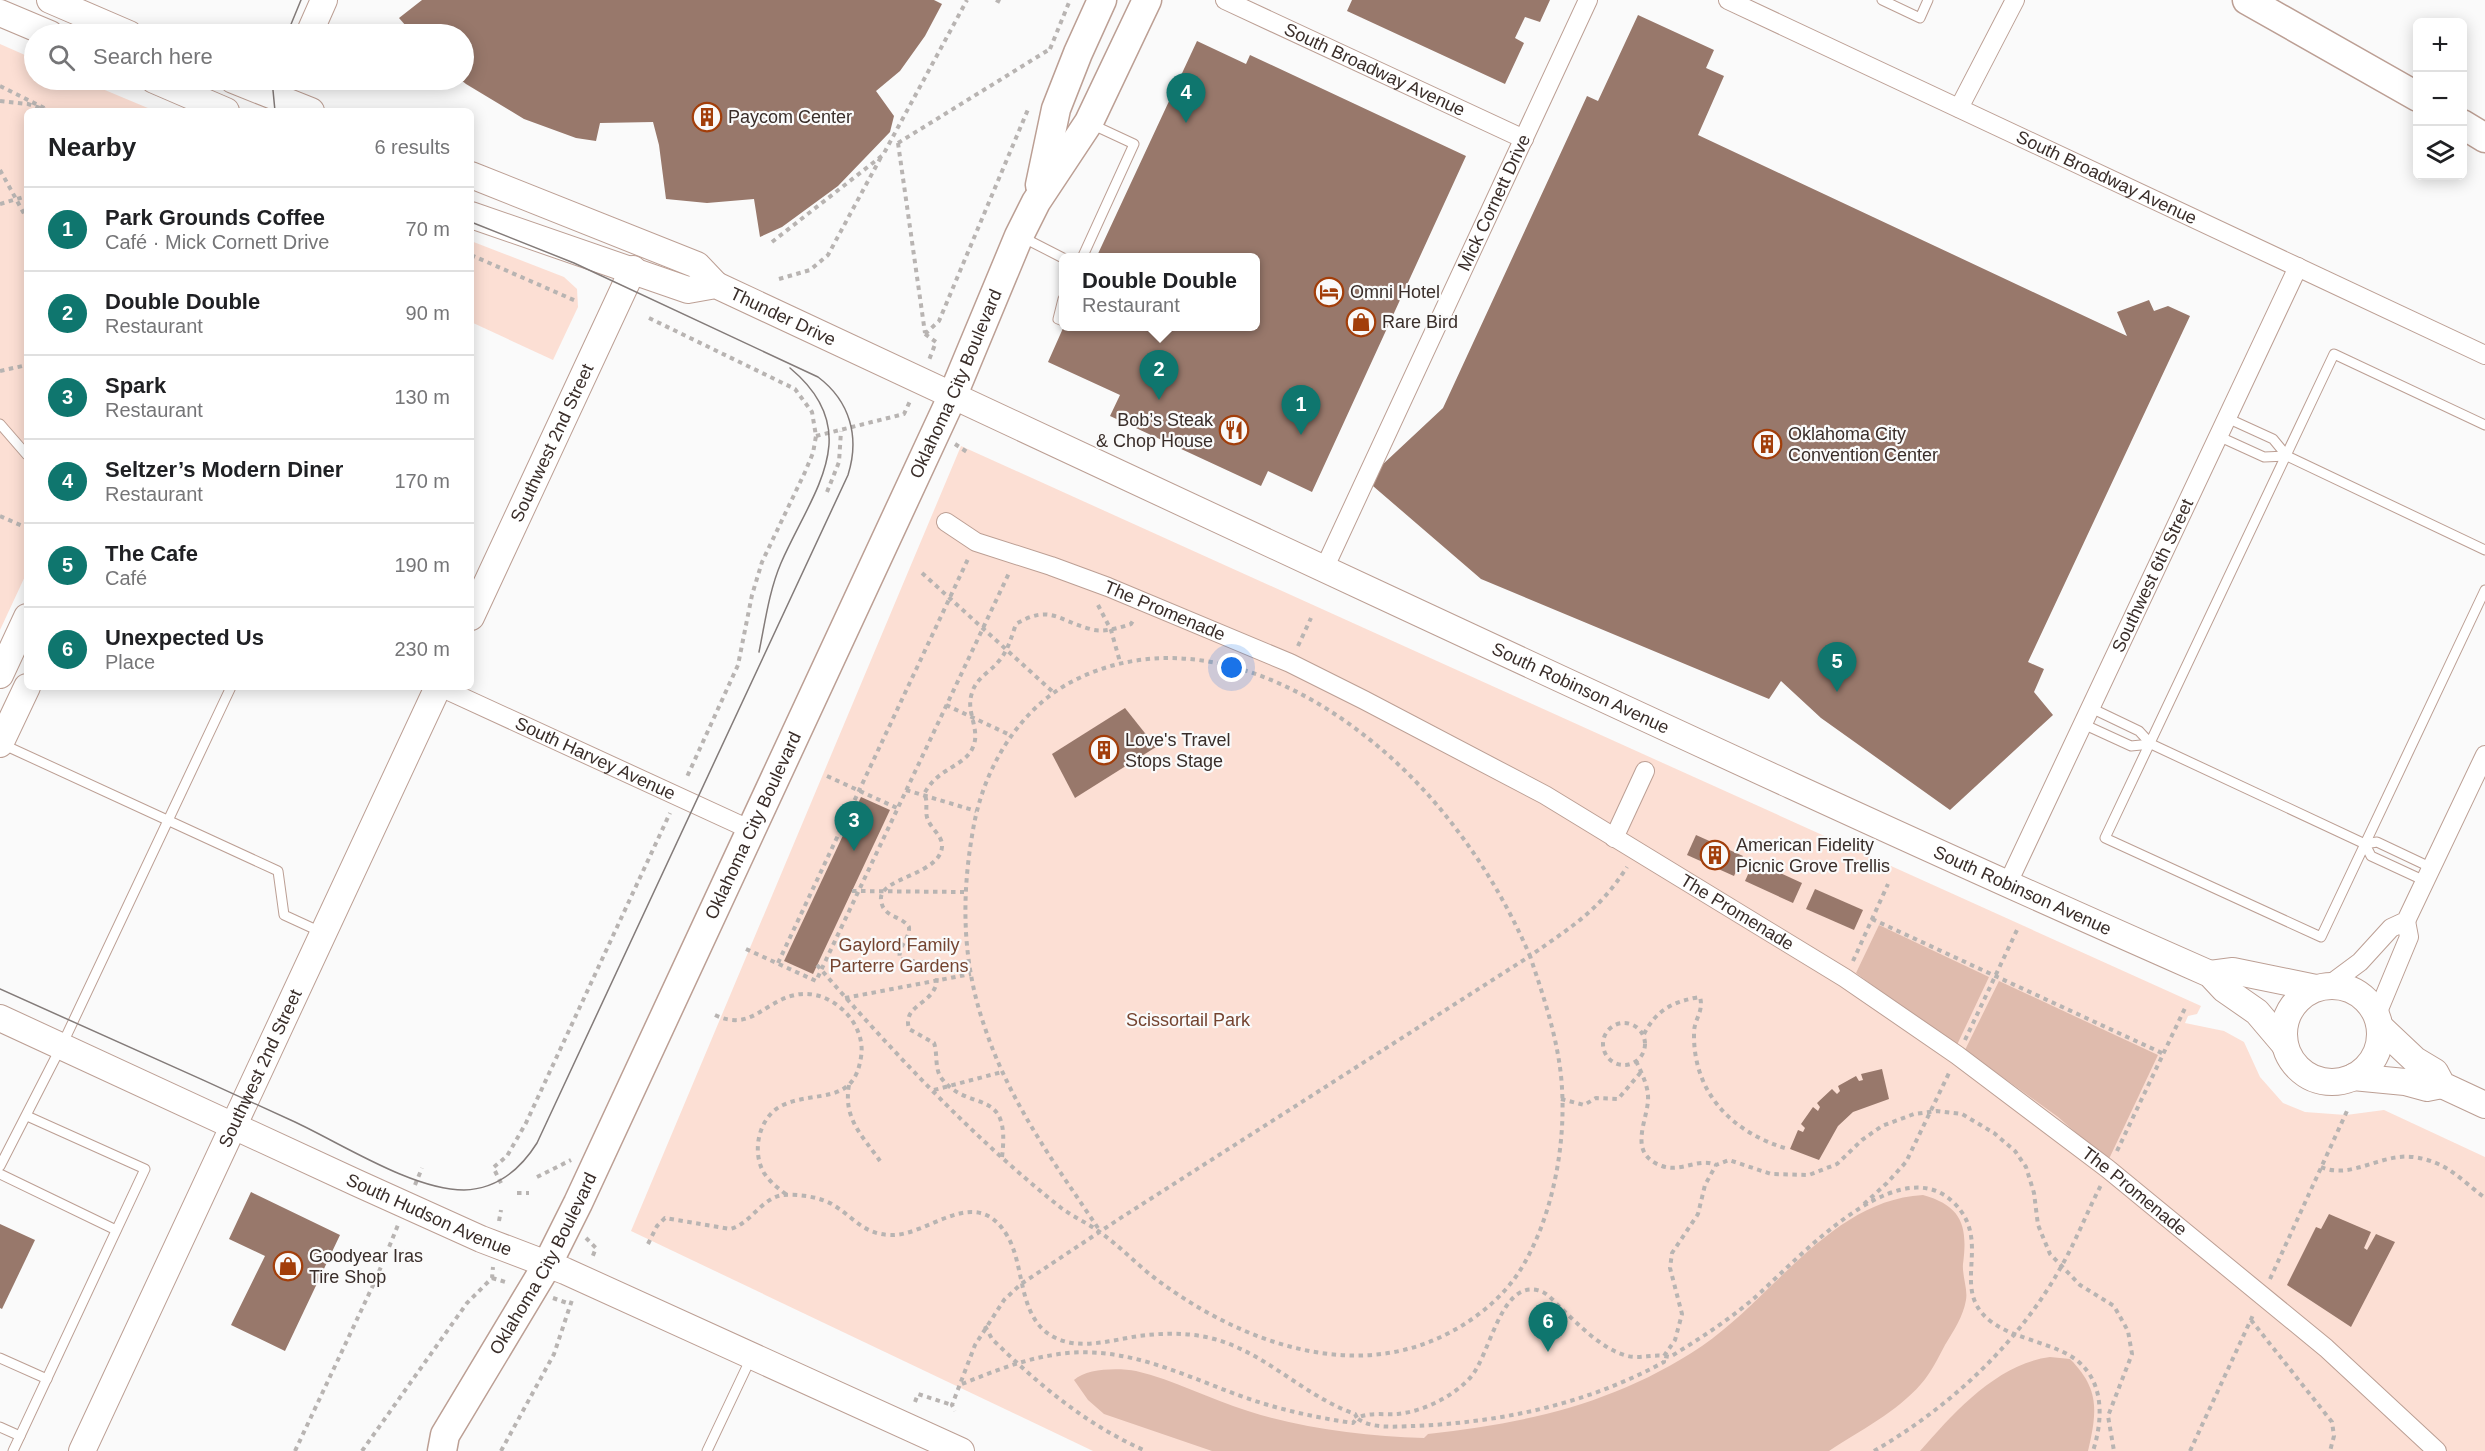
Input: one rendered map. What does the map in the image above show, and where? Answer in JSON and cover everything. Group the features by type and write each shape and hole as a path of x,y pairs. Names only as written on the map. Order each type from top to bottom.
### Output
{"main road":[{"path":"50,0 106,24"},
{"path":"313,24 324,0"},
{"name":"Oklahoma City Boulevard","path":"1036,202 1056,109 1102,0"},
{"name":"Oklahoma City Boulevard","path":"420,1451 443,1443 547,1265 952,396 1019,236 1036,202 1089,122 1147,0"},
{"path":"2247,0 2413,94"},
{"path":"0,13 26,24"},
{"path":"177,90 219,108"},
{"path":"256,90 303,108"},
{"path":"2466,126 2485,138"},
{"path":"474,176 697,265 716,285"},
{"name":"Thunder Drive","path":"474,216 688,290 716,285 952,396"},
{"name":"Southwest 2nd Street","path":"474,610 633,270"},
{"name":"South Robinson Avenue","path":"952,396 2007,885 2210,974 2224,990 2257,1012 2285,1045"},
{"path":"0,675 24,623"},
{"path":"0,744 26,690"},
{"name":"Southwest 2nd Street","path":"82,1451 438,690"},
{"name":"South Robinson Avenue","path":"2210,974 2233,971 2323,987"},
{"path":"2442,1084 2427,1089 2405,1082 2353,1077 2324,1082 2311,1077 2299,1069 2285,1045 2284,1033 2289,1012 2304,995 2323,987 2358,992 2370,1003 2378,1020 2415,1060 2435,1072 2442,1084 2485,1105"},
{"name":"South Hudson Avenue","path":"0,1018 367,1187 752,1357 917,1442 961,1451"},
{"path":"2353,1077 2366,1069 2376,1055 2380,1042 2378,1020"}],"street":[{"name":"South Broadway Avenue","path":"1225,0 1524,139"},
{"name":"Mick Cornett Drive","path":"1324,569 1588,0"},
{"name":"South Broadway Avenue","path":"1728,0 2485,355"},
{"path":"1959,108 2015,0"},
{"name":"Southwest 6th Street","path":"2007,885 2298,267"},
{"name":"The Promenade","path":"945,522 976,543 1083,578 1311,674 1545,795 1845,978 1957,1055 2108,1169 2326,1348 2437,1451"},
{"name":"South Harvey Avenue","path":"446,690 751,830"},
{"path":"2378,1020 2409,937 2406,921 2485,755"},
{"path":"1614,838 1645,771"},
{"path":"2323,987 2360,962 2391,928 2406,921"}],"lane":[{"path":"1882,0 1920,18 1928,0"},
{"path":"1084,253 1134,144 1089,122"},
{"path":"1019,236 1059,256"},
{"path":"2485,425 2334,354 2105,838 2321,938 2485,590"},
{"path":"2227,418 2272,439 2287,456 2485,550"},
{"path":"0,424 24,452"},
{"path":"2218,436 2264,457 2287,456"},
{"path":"0,1166 62,1046 230,690"},
{"path":"2087,716 2132,746 2151,744"},
{"path":"2087,716 2139,731 2151,744 2365,844 2377,842 2429,874"},
{"path":"0,744 278,871 284,915 324,934"},
{"path":"2365,844 2371,856 2429,874"},
{"path":"13,1451 145,1169 27,1116"},
{"path":"0,1173 116,1230"},
{"path":"707,1451 752,1357"},
{"path":"0,1358 47,1380"},
{"path":"0,1427 20,1436"}],"path":[{"path":"779,279 810,270 828,255 967,0"},
{"path":"996,0 1002,3"},
{"path":"1047,60 1070,0"},
{"path":"898,143 1050,49"},
{"path":"0,86 43,108"},
{"path":"0,101 37,108"},
{"path":"925,334 939,321 1031,103"},
{"path":"891,139 898,143"},
{"path":"898,143 925,334"},
{"path":"772,242 883,155"},
{"path":"0,170 14,200 24,215"},
{"path":"0,204 24,197"},
{"path":"474,256 576,301"},
{"name":"Oklahoma City Boulevard","path":"649,318 795,389 812,412 816,436 904,414"},
{"name":"Oklahoma City Boulevard","path":"925,334 936,342"},
{"path":"0,371 24,366"},
{"path":"827,492 839,462 841,431"},
{"path":"0,516 24,527"},
{"path":"778,963 976,543"},
{"path":"746,949 816,981 1017,556"},
{"path":"922,573 983,627 1006,652 1053,692"},
{"path":"1083,578 1112,630 1120,662"},
{"path":"924,794 934,778 964,759 973,747 976,730 970,717 969,702 973,689 978,680 1006,652 1016,624 1041,613 1058,615 1092,630 1112,630 1131,624 1144,603"},
{"path":"817,965 933,1091 1002,1157 1064,1210 1100,1232 1156,1279 1229,1325 1288,1346 1320,1352 1375,1354 1403,1351 1452,1332 1505,1292 1537,1240 1556,1178 1561,1140 1559,1058 1530,956 1510,910 1474,853 1448,818 1411,778 1368,738 1300,694 1229,665 1199,660 1158,658 1120,662 1088,673 1053,692 1010,735 994,764 976,811 964,892 971,974 984,1027 1002,1072 1033,1133 1100,1232"},
{"path":"946,705 1010,735"},
{"path":"827,776 897,808"},
{"path":"906,790 976,811"},
{"path":"924,794 927,797 928,820 942,845 940,854 930,865 900,880 883,892 881,899 885,911 909,927 908,936 900,949 900,959 931,966 936,971 938,981 935,992 911,1011 907,1024 912,1033 934,1043 940,1075 950,1086 995,1110 1003,1126 1002,1157"},
{"path":"952,1405 962,1384 963,1372 985,1326 1004,1300 1021,1284 1579,923 1603,899 1636,851"},
{"path":"1845,978 1888,884"},
{"path":"852,891 964,892"},
{"path":"1872,919 2164,1054"},
{"path":"962,1384 1019,1363 1068,1354 1139,1358 1299,1414 1353,1423 1364,1415 1399,1414 1417,1410 1452,1393 1470,1377 1480,1363 1499,1317 1511,1298 1519,1292 1537,1290 1550,1296 1596,1339 1612,1350 1636,1358 1670,1357 1717,1328 1754,1298 1827,1229 1859,1208 1887,1184 1906,1162 2017,930"},
{"path":"845,998 971,974"},
{"path":"715,1016 726,1020 745,1020 776,1001 796,994 813,995 830,1002 846,1013 860,1032 862,1044 860,1066 849,1084 828,1096 781,1106 771,1114 759,1135 759,1163 765,1175 788,1196"},
{"path":"1644,1034 1658,1014 1670,1005 1700,997 1703,1007 1694,1029 1694,1051 1699,1071 1709,1091 1724,1114 1747,1134 1788,1149"},
{"path":"846,1013 853,1006"},
{"path":"1874,1451 1921,1422 1988,1364 2044,1294 2061,1267 2186,1006"},
{"path":"1620,1023 1634,1024 1644,1034 1646,1047 1636,1062 1626,1065 1612,1062 1604,1051 1604,1036 1608,1030 1620,1023"},
{"path":"1636,1062 1646,1084 1648,1103 1641,1138 1648,1155 1654,1162 1670,1168 1687,1168 1702,1162 1716,1165 1729,1160 1771,1174 1809,1175 1837,1164 1862,1140 1882,1126 1914,1114 1937,1111 1962,1114 1994,1133 2015,1151 2026,1167 2033,1187 2043,1239 2061,1267 2080,1285 2114,1306 2128,1331 2132,1354 2108,1416 2114,1451"},
{"path":"933,1091 1002,1072"},
{"path":"1561,1099 1584,1105 1596,1098 1617,1099 1641,1072"},
{"path":"849,1084 848,1109 861,1134 880,1161"},
{"path":"2321,1167 2343,1172 2392,1157 2412,1157 2454,1171 2485,1198"},
{"path":"648,1244 657,1226 665,1218 730,1229 738,1227 769,1201 788,1196 827,1202 866,1231 889,1236 906,1235 950,1214 964,1212 989,1218 1008,1237 1028,1305 1036,1321 1058,1339 1086,1343 1173,1333 1208,1337 1254,1355 1323,1401 1355,1414 1363,1423 1381,1426 1427,1425 1495,1419 1541,1410 1595,1394 1664,1362 1664,1356 1675,1340 1682,1314 1670,1268 1672,1253 1698,1214 1705,1185 1716,1165"},
{"path":"537,1177 554,1168"},
{"path":"495,1171 502,1185"},
{"path":"1859,1208 1891,1193 1916,1189 1936,1192 1951,1199 1964,1213 1971,1230 1973,1248 1969,1278 1972,1296 1981,1314 1995,1327 2074,1358 2085,1368 2095,1385 2101,1407 2093,1451"},
{"path":"517,1193 529,1193"},
{"path":"295,1451 396,1230"},
{"name":"Oklahoma City Boulevard","path":"362,1451 467,1304 492,1278"},
{"path":"1505,1292 1511,1298"},
{"path":"501,1451 554,1354 570,1304"},
{"path":"2251,1320 2332,1422 2334,1436 2330,1451"},
{"path":"985,1326 992,1339 1072,1410 1112,1435 1146,1451"},
{"path":"915,1402 918,1394 952,1405 955,1411"},
{"path":"2100,1415 2108,1416"}],"green space":[{"path":"0,44 24,55 24,90 105,90 148,108 24,108 24,578 0,630"},
{"path":"474,242 564,277 577,289 578,307 553,360 474,323"},
{"name":"Scissortail Park","path":"961,446 2201,1006 2197,1014 2188,1016 2185,1023 2224,1031 2244,1042 2260,1077 2283,1103 2305,1112 2346,1115 2384,1110 2485,1157 2485,1451 1093,1451 631,1231"}],"shaded area":[{"path":"1879,925 1989,977 1956,1047 1856,973"},
{"path":"1999,981 2158,1055 2108,1161 2058,1117 1965,1050"},
{"path":"1923,1195 1946,1205 1960,1219 1964,1239 1963,1269 1966,1296 1963,1312 1925,1380 1889,1412 1829,1451 1212,1451 1104,1414 1088,1400 1074,1380 1095,1371 1121,1369 1136,1371 1164,1379 1234,1406 1291,1423 1379,1435 1424,1438 1428,1434 1501,1424 1571,1407 1604,1396 1670,1366 1728,1326 1832,1232 1860,1214 1890,1201"},
{"path":"2050,1357 2070,1359 2087,1381 2094,1402 2088,1451 1920,1451 1978,1392 2012,1369 2031,1361"}],"building":[{"name":"Paycom Center","path":"422,0 934,0 942,4 925,36 900,71 876,91 894,116 890,132 838,186 782,227 760,237 754,199 707,203 666,199 659,145 653,122 600,123 596,141 576,138 524,119 474,89 474,24 404,24 399,18"},
{"path":"1352,0 1550,0 1540,22 1525,17 1515,38 1524,43 1505,84 1347,11"},
{"name":"Oklahoma City Convention Center","path":"1638,15 1714,50 1706,68 1724,76 1698,135 2127,336 2117,312 2149,300 2154,311 2168,306 2190,316 2028,662 2044,669 2034,692 2053,715 1950,810 1821,718 1781,681 1769,699 1481,579 1366,480 1443,408 1587,96 1598,101"},
{"name":"Omni Hotel","path":"1197,41 1246,64 1250,55 1466,156 1312,492 1268,471 1261,486 1110,416 1120,395 1048,362 1062,331 1260,331 1260,253 1098,253"},
{"name":"Love's Travel Stops Stage","path":"1125,708 1156,747 1075,798 1052,754"},
{"path":"861,797 890,810 813,974 784,961"},
{"name":"American Fidelity Picnic Grove Trellis","path":"1696,835 1743,856 1734,876 1687,855"},
{"name":"American Fidelity Picnic Grove Trellis","path":"1754,861 1802,883 1793,903 1745,881"},
{"name":"American Fidelity Picnic Grove Trellis","path":"1815,889 1863,910 1854,930 1806,909"},
{"path":"1882,1069 1889,1099 1853,1112 1838,1126 1819,1160 1790,1149 1798,1130 1803,1132 1805,1128 1801,1124 1813,1107 1818,1111 1820,1107 1817,1103 1832,1089 1837,1094 1840,1091 1838,1086 1856,1076 1859,1081 1863,1080 1861,1074"},
{"path":"251,1192 340,1235 285,1351 231,1325 265,1256 229,1239"},
{"path":"2329,1214 2371,1232 2364,1248 2367,1250 2376,1234 2395,1242 2351,1327 2287,1285 2316,1227 2321,1229"},
{"path":"0,1224 35,1240 2,1309 0,1308"}],"tram line":[{"path":"291,24 301,0"},
{"path":"273,90 275,108"},
{"path":"0,989 295,1122 378,1164 423,1182 444,1188 464,1190 487,1186 515,1169 537,1143 848,475 853,447 850,421 845,409 838,397 818,377 574,263 474,223"},
{"path":"759,652 773,585 781,563 818,487 826,463 829,439 825,415 813,392 790,368"}],"place":[{"name":"Paycom Center","path":"707,117"},
{"name":"Seltzer’s Modern Diner","path":"1186,123"},
{"name":"Omni Hotel","path":"1329,292"},
{"name":"Rare Bird","path":"1361,322"},
{"name":"Double Double","path":"1159,400"},
{"name":"Bob’s Steak & Chop House","path":"1234,430"},
{"name":"Park Grounds Coffee","path":"1301,435"},
{"name":"Oklahoma City Convention Center","path":"1767,444"},
{"name":"The Cafe","path":"1837,692"},
{"name":"Love's Travel Stops Stage","path":"1104,750"},
{"name":"Spark","path":"854,851"},
{"name":"American Fidelity Picnic Grove Trellis","path":"1715,855"},
{"name":"Goodyear Iras Tire Shop","path":"288,1266"},
{"name":"Unexpected Us","path":"1548,1352"}],"park label":[{"name":"Gaylord Family Parterre Gardens","path":"899,955"}]}
